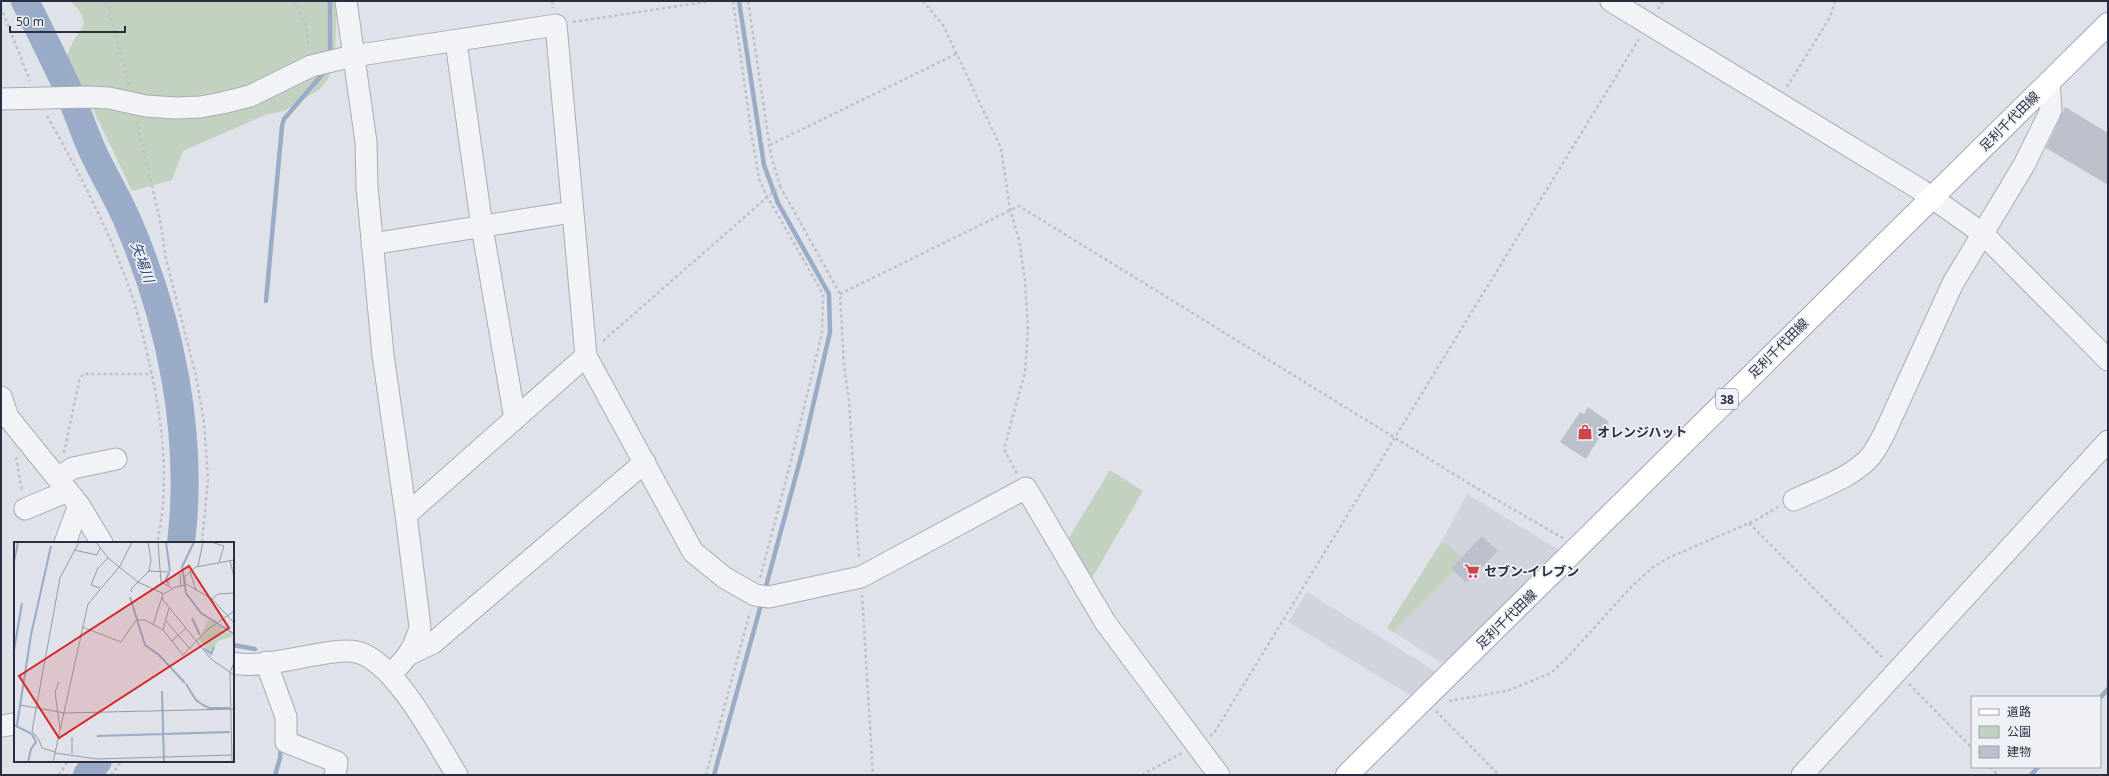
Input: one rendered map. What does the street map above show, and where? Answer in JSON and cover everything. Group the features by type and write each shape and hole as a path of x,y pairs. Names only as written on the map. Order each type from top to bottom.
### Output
{"main road":[{"name":"足利千代田線","path":"1347,775 1428,703 1576,550 2108,24"}],"street":[{"path":"346,1 366,142 367,187 383,355 406,515 420,627 417,642 410,654 390,675"},
{"path":"1611,1 1931,198 1982,233 1997,246 2108,360"},
{"path":"1,99 89,97 133,102 146,106 176,108 222,104 250,96 311,66 353,56 456,42 556,25 586,356 693,552 725,578 755,595 770,597 861,577 1026,488 1105,622 1219,775"},
{"path":"456,42 482,227 515,419"},
{"path":"1794,500 1846,475 1860,466 1871,455 1885,432 1953,283 2024,165 2051,110 2049,82"},
{"path":"372,244 572,212"},
{"path":"406,515 586,356"},
{"path":"1,396 8,417 68,491 101,542"},
{"path":"1802,775 1898,673 2108,441"},
{"path":"65,542 68,491 73,468 116,459"},
{"path":"410,654 433,643 645,462"},
{"path":"25,509 68,491"},
{"path":"234,663 266,662 348,651 367,656 390,675 403,690 457,775"},
{"path":"266,662 286,716 286,742 337,762 335,775"},
{"path":"1,726 14,724"}],"path":[{"path":"105,1 109,9 133,102 160,220 166,259 196,376 204,422 208,480 202,542"},
{"path":"295,1 305,24 311,66"},
{"path":"556,25 711,1"},
{"path":"706,775 790,465 822,325 823,294 767,196 759,179 732,1"},
{"path":"748,1 770,145 780,186 840,294 844,366 850,408 873,775"},
{"path":"923,1 943,25 1002,148 1010,209 1019,240 1025,280 1028,330 1024,372 1004,449 1007,458 1026,488"},
{"path":"1778,103 1830,17 1835,1"},
{"path":"1,7 36,98 66,150 92,200 121,268 141,325 158,401 164,457 163,493 157,542"},
{"path":"1142,775 1197,745 1214,733 1649,24"},
{"path":"770,145 956,53"},
{"path":"586,356 780,186"},
{"path":"840,294 1010,209 1019,206 1394,438 1570,543 1576,550"},
{"path":"68,491 79,381 83,374 152,374"},
{"path":"15,452 25,509"},
{"path":"1428,703 1507,691 1551,673 1567,658 1629,589 1653,567 1668,558 1750,523 1794,500"},
{"path":"1750,523 1971,747"},
{"path":"1428,703 1499,775"},
{"path":"58,775 67,762"},
{"path":"112,775 121,762"}],"shaded area":[{"path":"1467,494 1559,550 1445,661 1440,662 1387,628 1442,541"},
{"path":"1307,592 1435,671 1410,695 1288,622"}],"green space":[{"path":"71,1 337,1 335,54 332,68 328,79 320,89 284,111 265,115 183,151 172,180 132,191 82,86 66,57 84,24 81,13"},
{"path":"1110,470 1143,491 1092,578 1067,541"},
{"path":"1442,541 1461,556 1451,568 1454,571 1393,632 1387,628"}],"building":[{"path":"2065,107 2108,133 2108,185 2046,148"},
{"name":"オレンジハット","path":"1588,407 1609,422 1586,459 1560,442 1580,412 1584,414"},
{"path":"1482,536 1498,551 1466,583 1451,568"}],"waterway":[{"name":"矢場川","path":"25,1 66,85 93,152 124,213 143,260 156,299 176,380 181,420 184,461 184,502 181,542"},
{"path":"330,1 330,52"},
{"path":"739,1 764,165 778,203 829,294 830,332 802,453 765,590"},
{"path":"266,301 282,126 284,119 326,70"},
{"path":"714,775 762,601"},
{"path":"234,645 255,649"},
{"path":"2101,697 2108,689"},
{"path":"275,775 280,758 281,745"},
{"name":"矢場川","path":"87,775 97,762"},
{"path":"2031,775 2037,768"}],"place":[{"name":"オレンジハット","path":"1585,432"},
{"name":"セブン-イレブン","path":"1472,571"}]}
